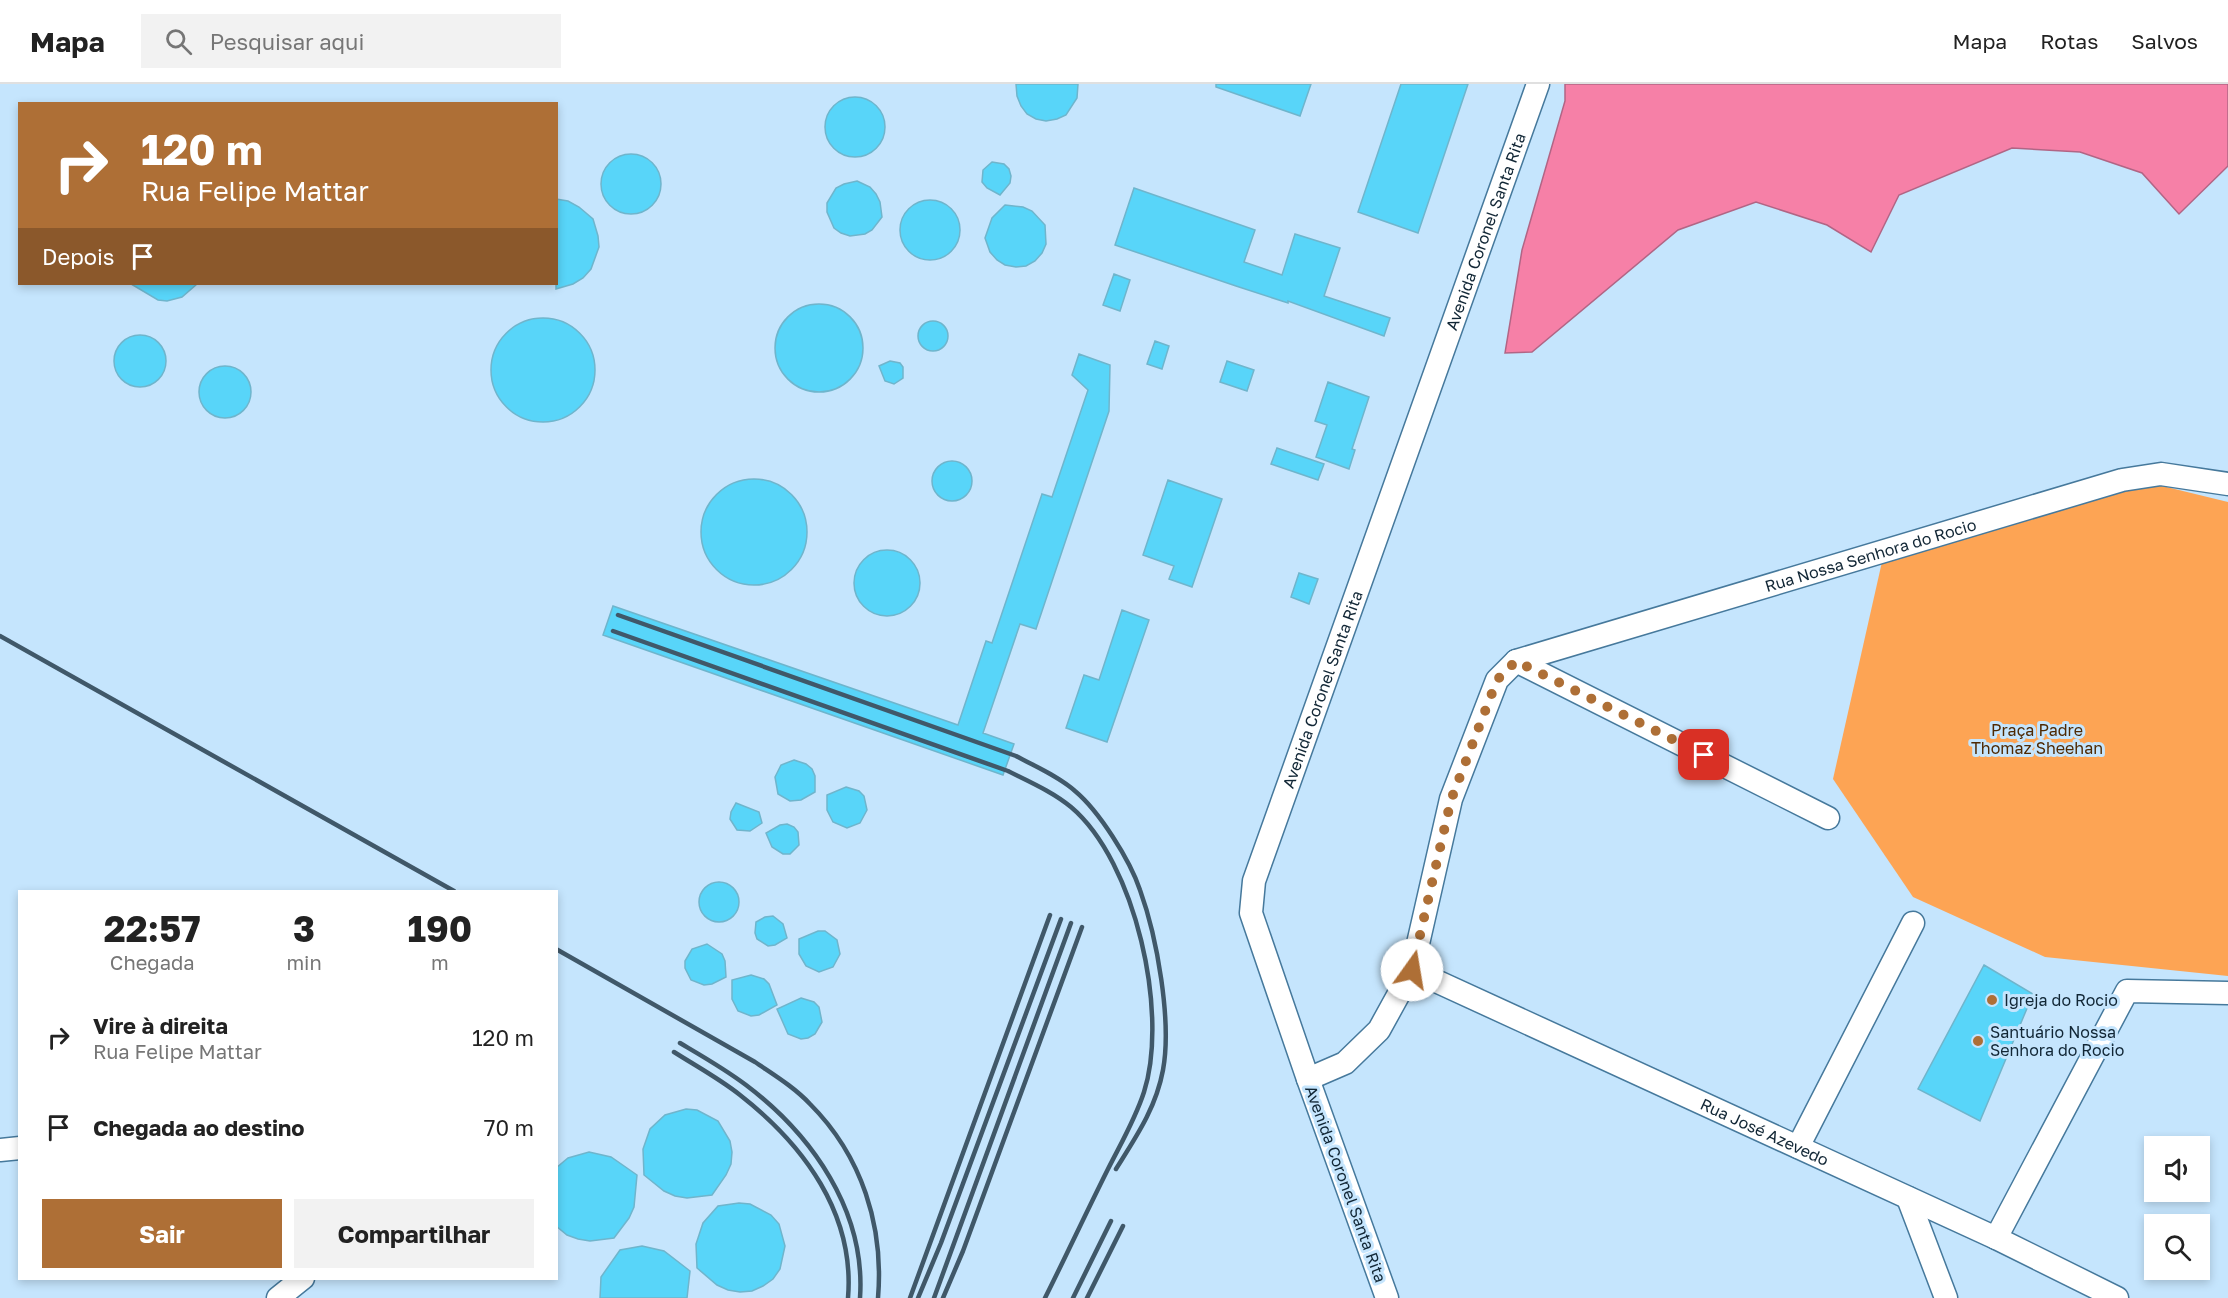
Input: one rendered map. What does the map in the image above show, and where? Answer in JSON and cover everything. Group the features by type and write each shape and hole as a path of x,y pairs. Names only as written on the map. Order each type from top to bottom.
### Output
{"street":[{"name":"Avenida Coronel Santa Rita","path":"1387,1298 1251,913 1254,881 1538,84"},
{"name":"Rua Nossa Senhora do Rocio","path":"1516,661 2122,480 2161,474 2228,483"},
{"path":"1308,1079 1345,1063 1379,1030 1412,970 1451,800 1497,680 1516,661 1828,818"},
{"path":"1798,1147 1913,923"},
{"name":"Rua José Azevedo","path":"1412,970 1996,1238 2117,1298"},
{"path":"1996,1238 2127,991 2228,993"},
{"path":"0,1150 18,1148"},
{"path":"1908,1198 1946,1298"},
{"path":"278,1298 300,1280"}],"green space":[{"name":"Praça Padre Thomaz Sheehan","path":"2146,482 2228,502 2228,976 2045,957 1913,897 1833,779 1884,553"}],"shaded area":[{"path":"1565,84 2228,84 2228,166 2179,214 2142,173 2080,152 2012,148 1899,195 1871,252 1827,225 1756,202 1678,230 1532,352 1505,353 1522,250 1565,101"}],"building":[{"path":"1016,84 1078,84 1077,98 1066,115 1046,121 1036,119 1027,114 1021,106"},
{"path":"1216,84 1311,84 1300,116 1216,87"},
{"path":"1401,84 1468,84 1418,233 1358,212"},
{"path":"849,97 861,97 872,102 880,110 885,127 883,139 872,152 861,157 849,157 838,152 830,144 825,133 825,121 830,110 838,102"},
{"path":"625,154 637,154 648,159 656,167 661,184 659,196 648,209 637,214 625,214 614,209 606,201 601,190 601,178 606,167 614,159"},
{"path":"992,162 1004,164 1011,176 1010,183 1000,195 987,188 982,182 983,170"},
{"path":"857,181 870,187 876,194 880,202 882,217 872,230 865,234 850,236 834,228 827,212 827,203 836,188"},
{"path":"1134,188 1255,230 1244,262 1282,275 1295,234 1340,248 1324,296 1390,318 1384,336 1288,301 1288,303 1115,245"},
{"path":"558,199 568,201 579,207 593,219 599,247 591,269 583,278 556,289 558,285"},
{"path":"924,200 936,200 947,205 955,213 960,230 958,242 947,255 936,260 924,260 913,255 905,247 900,236 900,224 905,213 913,205"},
{"path":"1005,205 1023,207 1032,211 1045,225 1046,244 1042,253 1026,266 1005,265 997,260 990,252 985,238 992,218"},
{"path":"1114,274 1130,280 1120,311 1103,305"},
{"path":"133,285 196,285 182,297 167,301 158,300"},
{"path":"810,304 828,304 844,311 856,323 863,339 863,357 856,373 844,385 828,392 810,392 794,385 782,373 775,357 775,339 782,323 794,311"},
{"path":"543,318 563,322 580,333 591,350 595,370 591,390 580,407 563,418 543,422 523,418 506,407 495,390 491,370 495,350 506,333 523,322"},
{"path":"933,321 939,322 947,330 947,342 939,350 933,351 927,350 919,342 918,336 919,330 927,322"},
{"path":"135,335 145,335 154,339 162,347 166,361 162,375 154,383 145,387 135,387 126,383 118,375 114,366 114,356 118,347 126,339"},
{"path":"1155,341 1169,346 1162,369 1147,364"},
{"path":"1079,354 1110,365 1109,411 1036,629 1020,624 983,733 1014,744 1003,775 603,635 613,606 958,725 986,641 992,643 1042,494 1052,497 1088,390 1072,375"},
{"path":"890,361 900,363 903,367 903,378 894,384 885,381 879,366"},
{"path":"1227,361 1254,370 1247,391 1220,382"},
{"path":"225,366 239,370 247,378 251,392 247,406 239,414 225,418 211,414 203,406 199,392 203,378 211,370"},
{"path":"1328,382 1369,397 1352,449 1355,450 1349,469 1316,457 1327,425 1315,421"},
{"path":"1277,448 1324,464 1318,480 1271,464"},
{"path":"952,461 960,462 966,467 971,473 971,489 966,495 960,500 952,501 944,500 938,495 933,489 932,481 933,473 938,467 944,462"},
{"path":"754,479 774,483 791,495 803,512 807,532 803,552 791,569 774,581 754,585 734,581 717,569 705,552 701,532 705,512 717,495 734,483"},
{"path":"1168,480 1222,499 1192,587 1169,579 1174,566 1143,555"},
{"path":"887,550 899,553 910,560 917,571 920,583 917,595 910,606 899,613 887,616 875,613 864,606 857,595 854,583 857,571 864,560 875,553"},
{"path":"1299,573 1318,579 1309,604 1291,597"},
{"path":"1122,610 1149,620 1107,742 1066,728 1084,675 1099,680"},
{"path":"794,760 812,769 815,776 815,792 801,800 790,801 778,794 775,777 781,765"},
{"path":"846,787 859,791 864,796 867,810 860,823 847,828 833,822 827,810 827,795"},
{"path":"736,803 759,812 762,823 750,831 737,830 730,819"},
{"path":"787,824 798,832 799,845 790,854 783,854 772,847 766,833 780,825"},
{"path":"719,882 727,883 733,888 738,894 738,910 733,916 727,921 719,922 711,921 705,916 700,910 699,902 700,894 705,888 711,883"},
{"path":"773,916 783,924 787,938 768,946 757,939 756,922"},
{"path":"818,931 825,931 837,940 840,954 833,967 819,972 806,966 799,954 799,939"},
{"path":"707,944 722,954 726,977 704,985 691,980 685,968 685,961 692,949"},
{"name":"Santuário Nossa Senhora do Rocio","path":"1984,965 2033,994 1980,1121 1918,1089"},
{"path":"751,975 764,979 769,984 777,1005 759,1015 751,1016 738,1011 732,999 732,980"},
{"path":"801,998 814,1002 819,1007 822,1022 815,1034 801,1039 788,1034 777,1009"},
{"path":"686,1109 697,1110 718,1121 730,1141 731,1164 712,1195 687,1198 675,1196 664,1191 644,1175 643,1149 650,1129 665,1115"},
{"path":"589,1152 611,1157 637,1175 634,1207 614,1238 590,1241 578,1239 567,1235 558,1228 558,1166 568,1158"},
{"path":"750,1204 771,1215 779,1224 785,1246 780,1269 773,1279 752,1291 740,1292 717,1285 697,1268 696,1244 703,1223 718,1206"},
{"path":"642,1246 664,1251 690,1271 687,1298 600,1298 601,1277 620,1250"}],"railway":[{"path":"618,615 1016,756 1061,781 1075,791 1094,811 1113,837 1129,865 1146,909 1157,955 1166,1028 1163,1070 1156,1097 1116,1169"},
{"path":"613,631 1008,771 1064,802 1094,832 1113,864 1129,901 1141,941 1149,982 1152,1022 1151,1060 1144,1092 1136,1112 1045,1298"},
{"path":"0,636 452,890"},
{"path":"910,1298 1050,915"},
{"path":"918,1298 941,1243 1061,919"},
{"path":"934,1298 1071,923"},
{"path":"943,1298 963,1251 1082,927"},
{"path":"558,950 755,1062 791,1087 810,1104 843,1146 866,1194 877,1245 878,1298"},
{"path":"680,1043 746,1085 770,1105 813,1151 844,1206 854,1235 860,1266 860,1298"},
{"path":"674,1052 740,1095 785,1136 804,1159 821,1184 834,1210 843,1238 848,1267 848,1298"},
{"path":"1073,1298 1111,1221"},
{"path":"1087,1298 1123,1226"}],"place":[{"name":"Igreja do Rocio","path":"1992,1000"},
{"name":"Santuário Nossa Senhora do Rocio","path":"1978,1041"}],"route":[{"path":"1412,970 1451,800 1497,680 1516,661 1704,755"}]}
